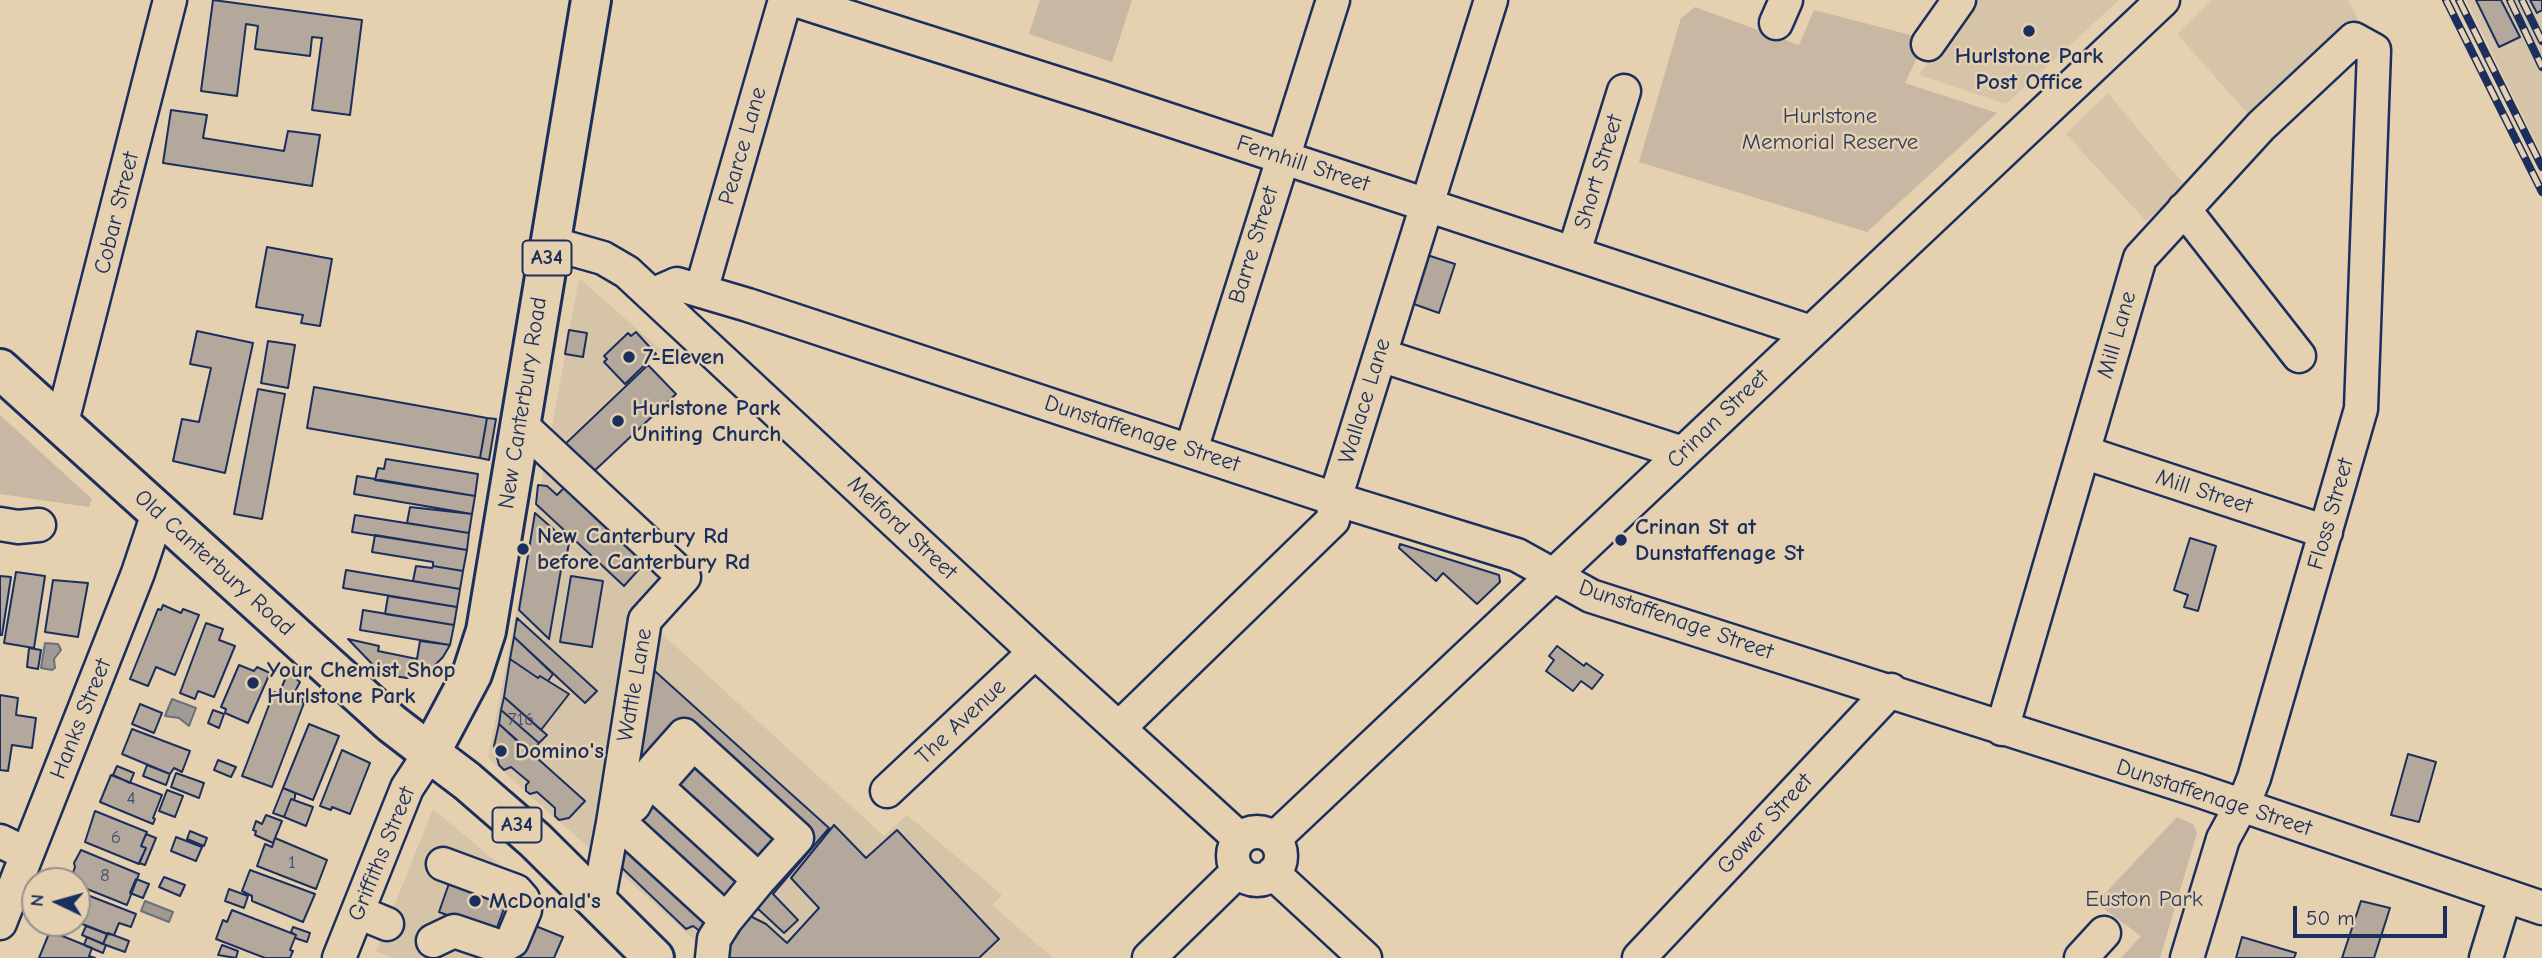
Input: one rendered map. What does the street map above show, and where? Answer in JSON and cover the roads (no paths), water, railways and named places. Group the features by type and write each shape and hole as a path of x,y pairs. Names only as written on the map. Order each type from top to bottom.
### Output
{"main road":[{"name":"New Canterbury Road","path":"430,753 472,674 486,632 591,0"},
{"name":"Old Canterbury Road","path":"0,369 391,723 430,753"},
{"name":"A34","path":"430,753 535,840 654,958"}],"street":[{"name":"Cobar Street","path":"61,426 170,0"},
{"name":"Pearce Lane","path":"697,290 785,0"},
{"name":"Fernhill Street","path":"795,0 1574,252 1811,332"},
{"name":"Barre Street","path":"1191,450 1333,0"},
{"name":"Wallace Lane","path":"1120,727 1333,520 1335,499 1491,0"},
{"path":"1928,44 1959,0"},
{"name":"Crinan Street","path":"1275,839 2163,0"},
{"name":"Mill Lane","path":"2003,729 2140,258 2262,126 2354,39 2374,50"},
{"name":"Floss Street","path":"2187,958 2222,839 2254,778 2361,409 2374,50"},
{"name":"Short Street","path":"1574,252 1624,91"},
{"path":"2184,209 2299,356"},
{"name":"Melford Street","path":"550,243 576,249 616,264 660,302 1240,839"},
{"name":"Dunstaffenage Street","path":"660,302 677,284 748,305 1335,499 1517,555 1591,596 1891,690 2542,908"},
{"path":"717,356 714,339 719,323 726,314 748,305"},
{"path":"1380,355 1683,453"},
{"name":"Wattle Lane","path":"520,424 684,577 645,620 634,805 598,903"},
{"name":"Mill Street","path":"2083,452 2326,532"},
{"name":"Hanks Street","path":"0,923 13,847 134,585 158,513"},
{"path":"0,524 18,527 39,525"},
{"name":"The Avenue","path":"887,791 1035,652"},
{"name":"Gower Street","path":"1639,958 1891,690"},
{"path":"712,958 714,939 726,919 808,847 684,735 653,770 634,805 630,832 726,919"},
{"name":"Griffiths Street","path":"339,958 407,788 430,753"},
{"path":"634,805 768,880"},
{"path":"1262,832 1275,839 1281,853 1278,868 1266,878 1249,879 1238,871 1233,852 1240,839 1247,834 1262,832"},
{"path":"433,941 454,931 501,947 512,941 524,910 523,899 516,891 443,864"},
{"path":"1149,958 1238,871"},
{"path":"1273,873 1365,958"},
{"path":"2486,958 2505,896"},
{"path":"358,912 387,924"},
{"path":"2081,958 2104,933"}],"railway":[{"path":"2446,0 2542,192"},
{"path":"2459,0 2542,167"},
{"path":"2510,0 2542,67"},
{"path":"2522,0 2542,41"}],"place":[{"name":"Hurlstone Park Post Office","path":"2029,31"},
{"name":"7-Eleven","path":"629,357"},
{"name":"Hurlstone Park Uniting Church","path":"618,421"},
{"name":"Crinan St at Dunstaffenage St","path":"1621,540"},
{"name":"New Canterbury Rd before Canterbury Rd","path":"523,549"},
{"name":"Your Chemist Shop Hurlstone Park","path":"253,683"},
{"name":"Domino's","path":"501,751"},
{"name":"McDonald's","path":"475,901"}],"park label":[{"name":"Hurlstone Memorial Reserve","path":"1830,129"},
{"name":"Euston Park","path":"2144,899"}]}
